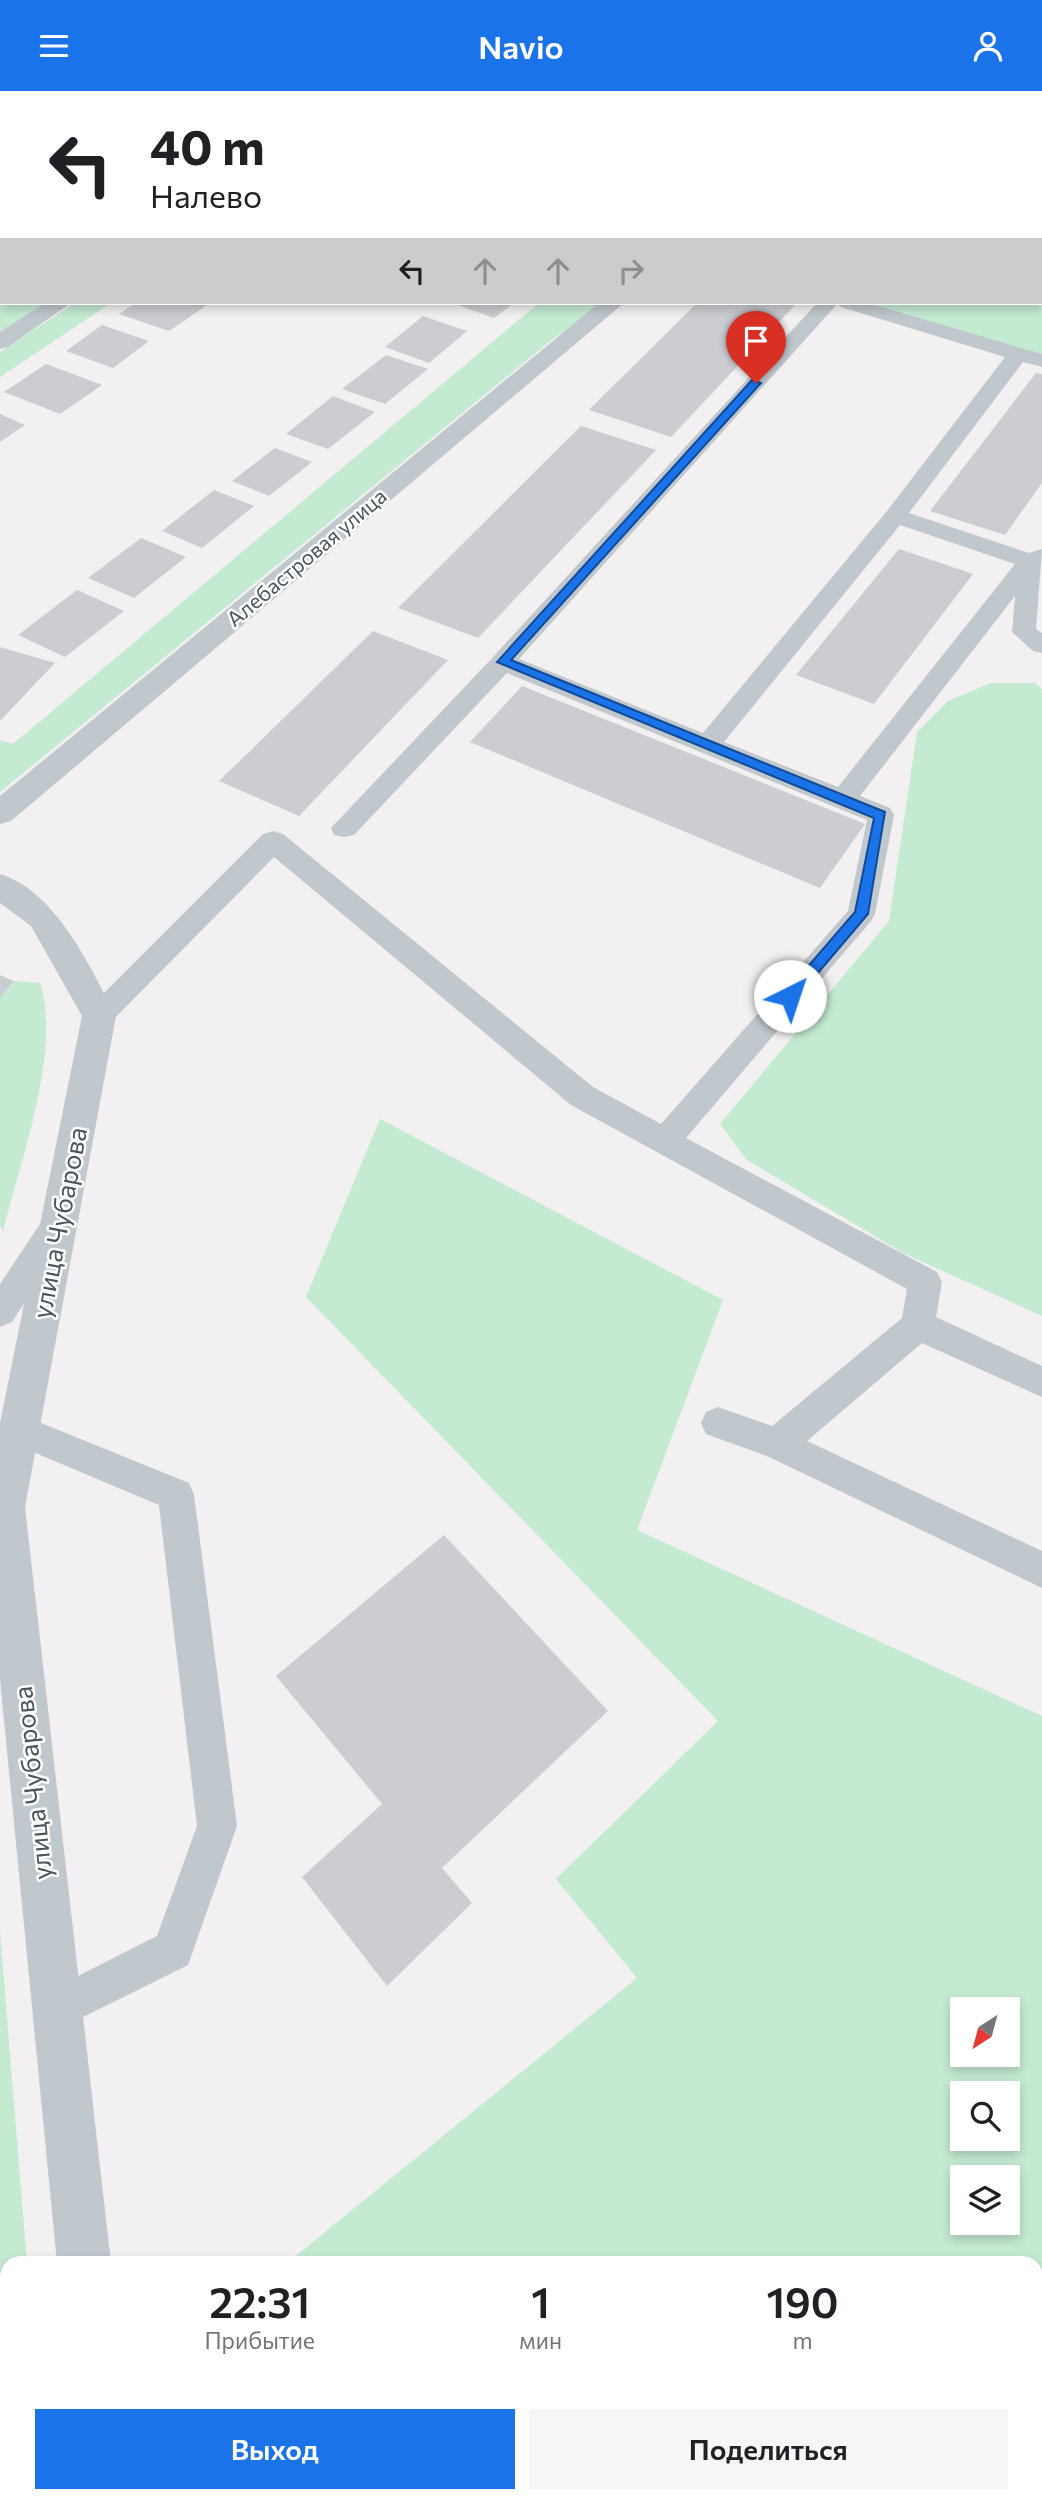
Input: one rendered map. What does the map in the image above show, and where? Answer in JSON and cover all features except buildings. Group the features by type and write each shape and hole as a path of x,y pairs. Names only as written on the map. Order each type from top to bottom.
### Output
{"street":[{"path":"0,342 57,305"},
{"name":"Алебастровая улица","path":"0,813 611,305"},
{"path":"0,886 43,918 99,1016"},
{"name":"улица Чубарова","path":"83,2256 2,1508 62,1217 99,1016"}],"lane":[{"path":"344,828 503,662 826,305"},
{"path":"855,305 1042,361"},
{"path":"707,745 895,516 1018,354"},
{"path":"895,516 1036,558"},
{"path":"1036,558 1024,632 1042,645"},
{"path":"843,800 1036,558"},
{"path":"503,662 881,815 862,914 665,1141"},
{"path":"99,1016 273,841 582,1096 925,1282 918,1325 777,1444"},
{"path":"0,1312 62,1217"},
{"path":"918,1325 1042,1382"},
{"path":"718,1423 777,1444 1042,1570"},
{"path":"19,1430 176,1495 217,1826 173,1950 57,2009"}],"green space":[{"path":"0,305 43,305 0,333"},
{"path":"72,305 108,305 0,377 0,352"},
{"path":"537,305 606,305 554,338 0,792 0,740 13,744"},
{"path":"875,305 1042,305 1042,362"},
{"path":"991,683 1035,683 1042,689 1042,1316 903,1253 747,1160 720,1124 889,921 917,732 948,701"},
{"path":"14,981 40,983 45,1010 46,1040 36,1106 3,1231 0,1225 0,998"},
{"path":"380,1119 723,1300 637,1530 1042,1716 1042,2256 296,2256 637,1978 556,1879 718,1721 306,1297"},
{"path":"0,1931 26,2256 0,2256"}],"route":[{"path":"756,383 503,662 881,815 862,914 790,996"}]}
